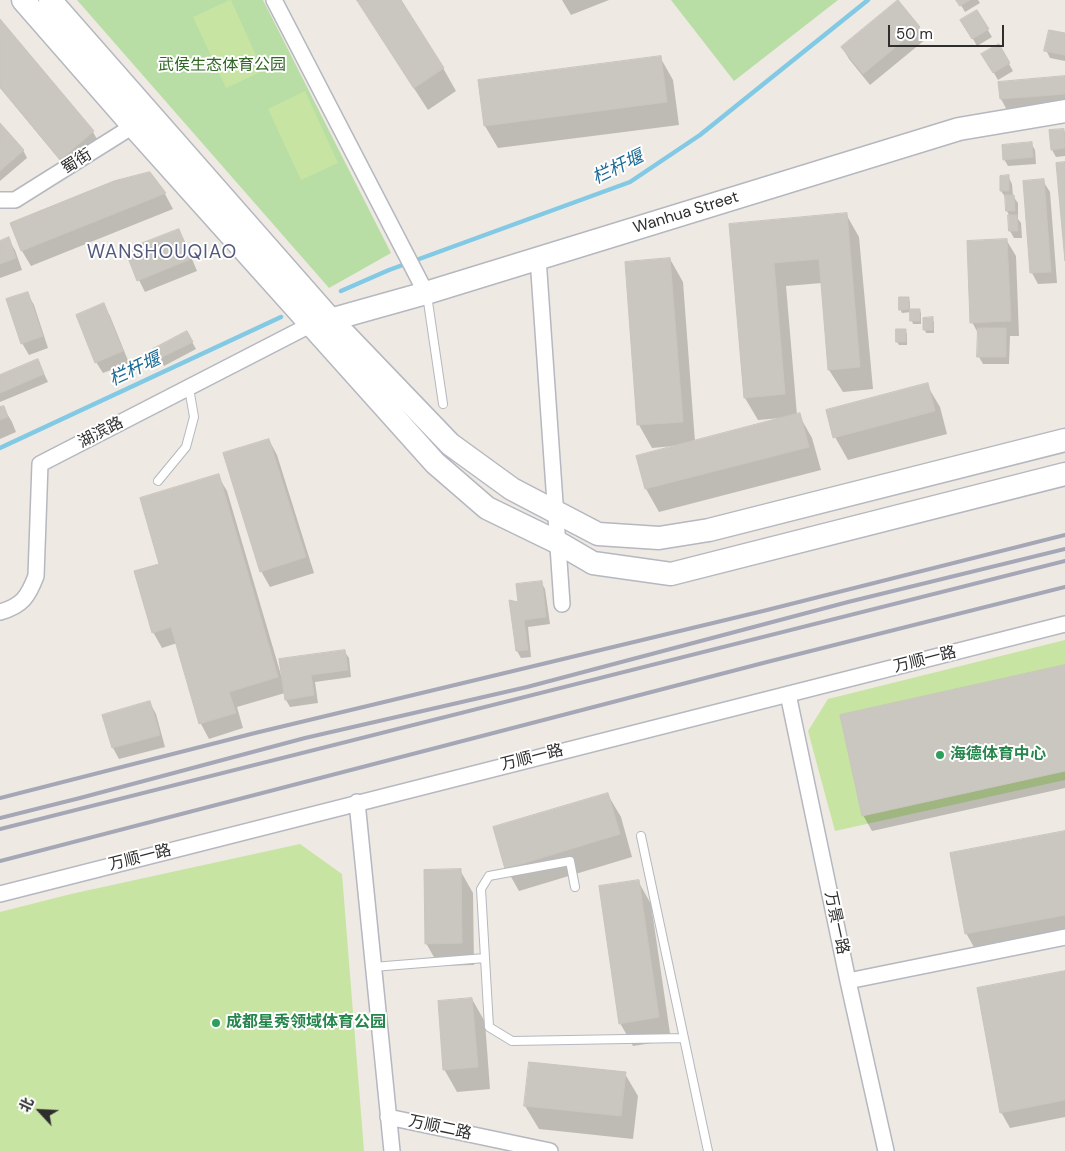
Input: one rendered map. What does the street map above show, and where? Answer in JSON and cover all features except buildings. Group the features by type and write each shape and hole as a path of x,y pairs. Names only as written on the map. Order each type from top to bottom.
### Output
{"street":[{"path":"24,0 142,121 320,323 435,464 487,508 558,542 593,563 671,574 1065,474"},
{"path":"50,0 142,121"},
{"path":"274,0 426,292"},
{"name":"Wanhua Street","path":"320,323 959,129 1065,111"},
{"name":"蜀街","path":"0,200 15,200 142,121"},
{"path":"538,258 562,604"},
{"path":"320,323 450,444 512,489 598,534 659,538 709,530 1065,440"},
{"name":"湖滨路","path":"0,612 12,609 23,601 31,590 36,576 40,464 320,323"},
{"name":"万顺一路","path":"0,894 1065,624"},
{"name":"万景一路","path":"788,694 848,981 886,1151"},
{"path":"357,802 392,1151"},
{"path":"848,981 1065,937"},
{"name":"万顺二路","path":"388,1117 550,1151"}],"lane":[{"path":"426,292 444,404"},
{"path":"158,481 186,447 194,417 189,388"},
{"path":"641,836 708,1151"},
{"path":"575,887 570,861 489,876 481,889 489,1027 512,1041 684,1038"},
{"path":"373,967 485,958"}],"green space":[{"name":"武侯生态体育公园","path":"77,0 263,0 391,253 329,288"},
{"path":"230,0 263,71 226,88 193,17"},
{"path":"671,0 838,0 734,81"},
{"path":"305,91 338,163 301,180 268,109"},
{"name":"海德体育中心","path":"1065,640 1065,780 835,831 808,731 828,699"},
{"name":"成都星秀领域体育公园","path":"300,844 342,874 364,1151 0,1151 0,912 71,894"}],"waterway":[{"name":"栏杆堰","path":"341,291 389,270 630,182 700,135 868,0"},
{"name":"栏杆堰","path":"0,448 281,317"}],"railway":[{"path":"0,798 255,733 763,611 1065,535"},
{"path":"0,818 305,738 527,687 848,602 1065,549"},
{"path":"0,829 1065,561"},
{"path":"0,861 767,662 1065,587"}],"place":[{"name":"海德体育中心","path":"940,755"},
{"name":"成都星秀领域体育公园","path":"216,1023"}],"district":[{"name":"WANSHOUQIAO","path":"162,253"}]}
